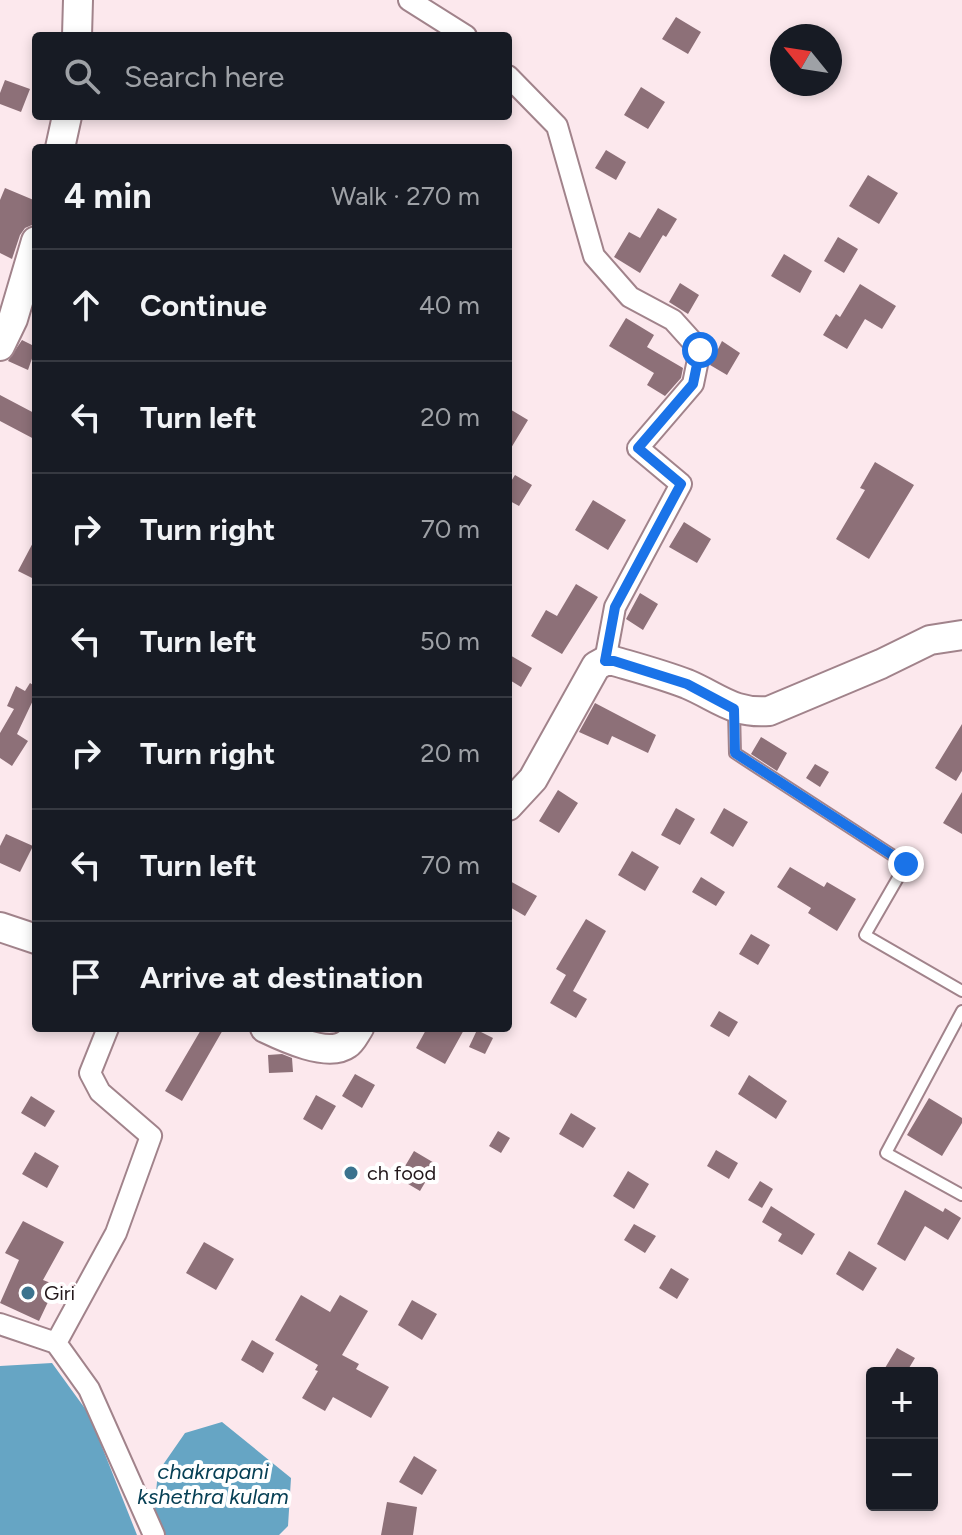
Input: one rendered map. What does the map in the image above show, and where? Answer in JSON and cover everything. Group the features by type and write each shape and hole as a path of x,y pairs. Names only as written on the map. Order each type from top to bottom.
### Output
{"main road":[{"path":"77,32 78,0"},
{"path":"61,144 66,120"},
{"path":"0,346 13,319 32,255"},
{"path":"512,802 533,779 582,687 596,666 605,661 614,661 687,684 734,709 769,711 930,640 962,635"},
{"path":"0,927 32,938"},
{"path":"274,1032 329,1050 347,1044 356,1032"}],"street":[{"path":"409,0 460,32"},
{"path":"512,80 557,126 594,256 630,297 673,320 700,350 693,384 638,448 681,484 615,607 605,661"},
{"path":"56,1343 116,1233 151,1136 100,1092 90,1073 106,1032"},
{"path":"0,1324 56,1343 89,1389 154,1535"}],"lane":[{"path":"734,709 735,753 906,864 865,935 962,991"},
{"path":"962,1011 886,1153 962,1195"}],"water":[{"path":"52,1363 89,1414 137,1535 0,1535 0,1366"},
{"name":"chakrapani kshethra kulam","path":"222,1422 291,1478 288,1526 279,1535 163,1535 154,1512 158,1472 185,1433"}],"building":[{"path":"676,17 701,32 688,54 662,39"},
{"path":"5,80 30,89 21,112 0,104"},
{"path":"641,87 665,102 648,129 624,115"},
{"path":"606,150 626,162 616,180 595,168"},
{"path":"868,175 898,193 879,224 849,206"},
{"path":"5,188 32,199 32,225 20,235 12,259 0,253 0,200"},
{"path":"658,208 677,219 666,237 663,235 640,273 614,257 629,232 640,238"},
{"path":"838,237 858,249 844,273 824,261"},
{"path":"784,254 812,271 800,293 771,276"},
{"path":"680,283 699,295 688,314 669,302"},
{"path":"860,284 896,306 882,329 865,319 847,349 823,335 836,314 840,317"},
{"path":"626,318 654,335 647,347 683,368 681,378 665,396 647,385 654,373 609,346"},
{"path":"22,340 32,345 28,370 8,361"},
{"path":"722,341 740,353 727,375 710,365"},
{"path":"0,395 32,412 32,438 0,421"},
{"path":"512,410 528,420 512,446"},
{"path":"875,462 914,485 869,559 836,539 865,490 860,488"},
{"path":"515,475 532,485 519,506 512,502 512,480"},
{"path":"593,500 626,520 608,550 575,530"},
{"path":"684,522 711,539 697,563 669,547"},
{"path":"32,545 32,578 18,571"},
{"path":"576,584 598,597 562,654 531,636 546,610 557,616"},
{"path":"640,593 658,604 643,630 626,619"},
{"path":"512,656 532,668 521,687 512,681"},
{"path":"32,684 32,702 17,734 28,741 12,766 0,758 0,733 14,709 7,706 16,686 25,691"},
{"path":"595,703 656,735 648,753 612,736 608,745 579,732"},
{"path":"962,724 962,771 956,781 935,768"},
{"path":"761,737 787,753 777,771 751,754"},
{"path":"815,764 829,772 820,787 806,778"},
{"path":"558,790 578,803 559,833 539,821"},
{"path":"962,792 962,834 943,823"},
{"path":"676,808 695,819 680,845 661,835"},
{"path":"724,808 748,822 733,847 710,833"},
{"path":"6,834 32,846 20,872 0,863 0,846"},
{"path":"632,851 659,867 645,891 618,875"},
{"path":"790,867 824,887 827,882 856,899 837,931 808,913 811,908 777,887"},
{"path":"701,877 725,892 716,906 692,892"},
{"path":"512,882 537,896 525,916 512,908"},
{"path":"586,919 606,931 573,991 587,999 576,1018 550,1003 566,975 556,969"},
{"path":"751,934 770,945 758,965 739,954"},
{"path":"719,1011 738,1022 729,1037 710,1026"},
{"path":"200,1032 222,1032 182,1101 165,1091"},
{"path":"425,1032 463,1032 445,1064 416,1048"},
{"path":"476,1032 493,1038 485,1054 469,1047"},
{"path":"282,1054 292,1058 293,1072 269,1073 268,1055"},
{"path":"355,1074 375,1085 362,1108 342,1096"},
{"path":"749,1075 787,1101 776,1119 738,1094"},
{"path":"316,1095 336,1106 322,1130 303,1119"},
{"path":"31,1096 55,1111 45,1127 21,1113"},
{"path":"929,1098 962,1118 942,1156 907,1135"},
{"path":"571,1113 596,1128 583,1148 559,1134"},
{"path":"498,1131 510,1138 501,1153 489,1146"},
{"path":"716,1150 738,1163 729,1179 707,1166"},
{"path":"414,1151 436,1164 420,1191 398,1178"},
{"path":"35,1152 59,1166 47,1188 22,1174"},
{"path":"628,1171 649,1184 634,1209 613,1196"},
{"path":"760,1181 773,1189 762,1208 748,1200"},
{"path":"905,1190 943,1212 945,1208 961,1218 948,1240 925,1226 905,1261 877,1244"},
{"path":"771,1206 815,1234 802,1255 778,1241 782,1234 762,1222"},
{"path":"23,1221 64,1242 43,1280 56,1285 39,1321 0,1303 19,1260 5,1253"},
{"path":"634,1224 656,1236 645,1253 624,1240"},
{"path":"204,1242 234,1259 216,1290 186,1273"},
{"path":"849,1251 877,1268 863,1291 836,1274"},
{"path":"671,1268 689,1279 677,1299 659,1288"},
{"path":"301,1295 330,1312 340,1295 368,1311 342,1355 359,1364 356,1369 389,1387 371,1418 333,1397 325,1411 302,1398 318,1371 315,1370 318,1365 275,1340"},
{"path":"412,1300 437,1314 422,1340 398,1325"},
{"path":"252,1340 274,1353 263,1373 241,1360"},
{"path":"897,1348 915,1358 910,1367 886,1367"},
{"path":"414,1456 437,1470 422,1495 399,1482"},
{"path":"387,1502 417,1507 413,1535 381,1535"}],"place":[{"name":"ch food","path":"351,1173"},
{"name":"Giri","path":"28,1293"}],"route":[{"path":"700,350 693,384 638,448 681,484 615,607 605,661 614,661 687,684 734,709 735,753 906,864"}]}
